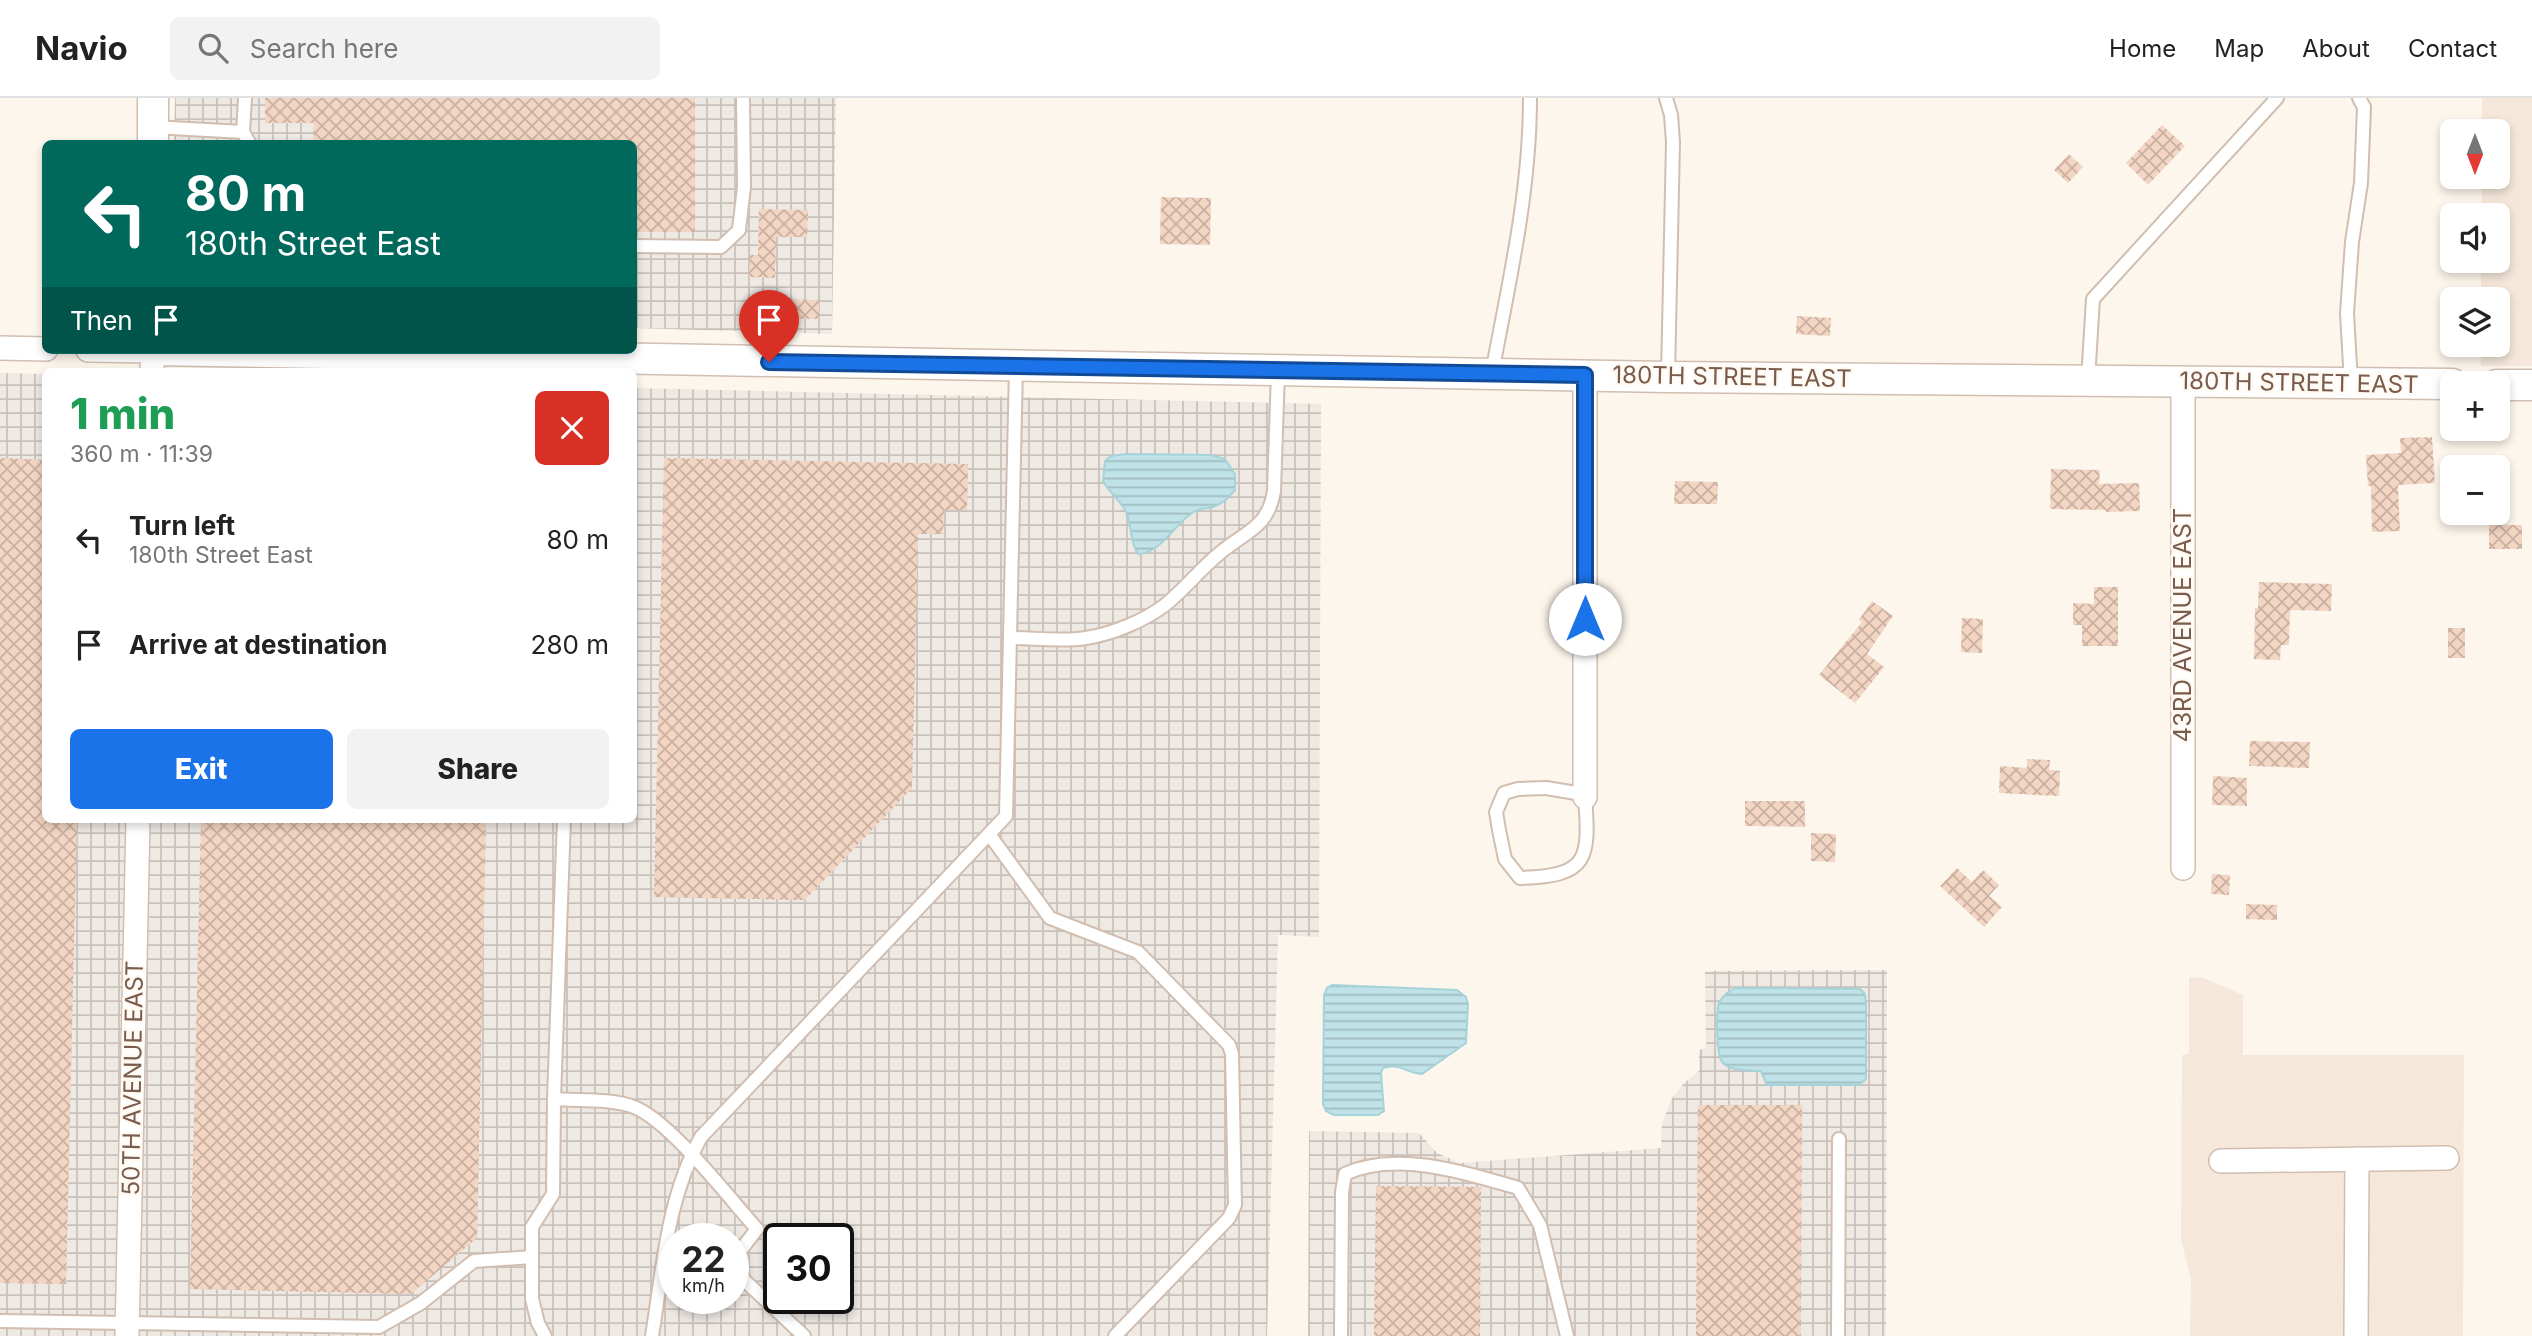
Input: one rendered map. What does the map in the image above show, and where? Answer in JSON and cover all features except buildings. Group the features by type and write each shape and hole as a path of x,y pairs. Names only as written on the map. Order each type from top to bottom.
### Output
{"street":[{"path":"0,348 42,349"},
{"name":"180TH STREET EAST","path":"125,354 153,357 578,365 1016,367 1668,377 2440,384"},
{"path":"1585,375 1585,797"},
{"name":"43RD AVENUE EAST","path":"2183,382 2183,868"},
{"path":"2510,385 2532,385"},
{"name":"50TH AVENUE EAST","path":"128,1329 138,823"},
{"path":"2221,1161 2447,1158"},
{"path":"2356,1336 2357,1159"}],"lane":[{"path":"153,123 247,138 245,98"},
{"path":"637,246 721,247 739,230 744,187 743,98"},
{"path":"1492,374 1523,211 1530,98"},
{"path":"1666,98 1671,116 1673,142 1668,377"},
{"path":"2088,381 2093,299 2277,98"},
{"path":"2351,383 2347,313 2352,242 2361,183 2364,107 2359,98"},
{"path":"652,1336 673,1204 692,1155 712,1125 1006,816 1016,367"},
{"path":"1010,638 1085,639 1146,617 1182,590 1220,552 1260,523 1272,506 1274,491 1278,371"},
{"path":"1546,788 1585,797 1588,840 1583,857 1572,869 1560,874 1520,878 1514,874 1505,859 1496,813 1504,793 1518,789 1546,788"},
{"path":"545,1336 538,1323 532,1299 532,1227 553,1194 564,823"},
{"path":"989,834 1050,918 1138,952 1229,1045 1232,1054 1236,1205 1229,1218 1115,1336"},
{"path":"554,1099 622,1104 650,1115 692,1155 757,1229 740,1251 738,1265 744,1280 804,1336"},
{"path":"1839,1139 1839,1336"},
{"path":"1340,1336 1342,1192 1345,1174 1361,1167 1404,1163 1469,1174 1518,1188 1541,1225 1567,1336"},
{"path":"0,1321 128,1329 380,1327 421,1303 474,1261 532,1257"}],"shaded area":[{"path":"175,98 836,98 832,334 637,328 637,140 174,140"},
{"path":"2482,98 2532,98 2532,366 2481,366 2481,357 2510,357 2510,287 2481,287 2481,273 2510,273 2510,203 2482,203 2482,189 2510,189 2510,119 2482,119"},
{"path":"0,373 42,374 42,823 637,823 637,388 1321,404 1319,937 1278,935 1267,1336 0,1336"},
{"path":"1887,970 1886,1336 1308,1336 1309,1131 1419,1133 1437,1153 1460,1163 1661,1148 1662,1124 1671,1100 1683,1084 1699,1071 1699,1050 1706,1048 1705,971"},
{"path":"2189,977 2204,978 2243,995 2243,1055 2464,1055 2463,1336 2190,1336 2191,1279 2181,1239 2182,1055 2189,1054"}],"water":[{"path":"1210,455 1225,459 1235,474 1235,490 1220,504 1197,510 1185,518 1154,549 1138,554 1126,512 1103,481 1105,461 1111,456"},
{"path":"1332,985 1457,990 1466,997 1468,1004 1466,1043 1422,1074 1399,1067 1383,1068 1381,1073 1384,1111 1378,1115 1334,1115 1326,1111 1323,1104 1324,995"},
{"path":"1735,988 1860,989 1865,994 1866,1004 1866,1079 1859,1085 1767,1085 1761,1071 1727,1066 1719,1052 1718,1008 1722,998"}],"route":[{"path":"769,362 1585,375 1585,619"}]}
